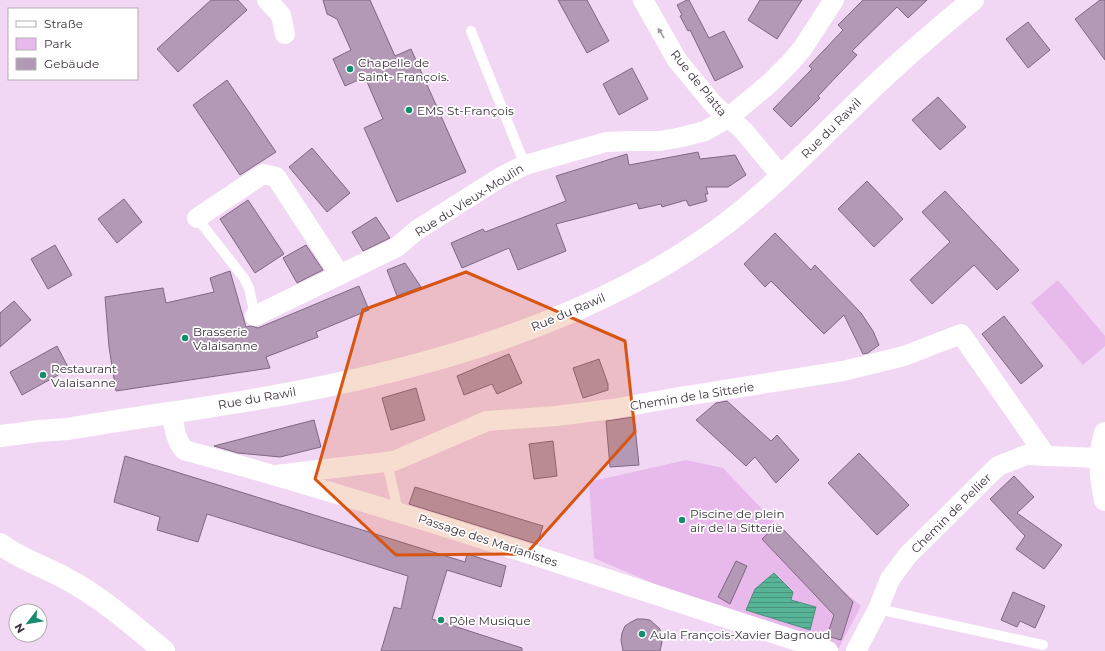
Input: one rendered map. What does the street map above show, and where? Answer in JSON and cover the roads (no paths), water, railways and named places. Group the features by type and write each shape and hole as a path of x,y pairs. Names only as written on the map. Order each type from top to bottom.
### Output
{"street":[{"name":"Rue de Platta","path":"643,0 678,60 714,105 743,130 782,177"},
{"name":"Rue du Vieux-Moulin","path":"255,316 397,247 417,230 501,177 525,165 606,142 660,141 705,131 728,118 770,83 790,63 802,49 834,0"},
{"name":"Rue du Rawil","path":"0,436 68,429 258,399 394,371 443,358 543,323 583,307 678,256 726,223 782,177 910,53 973,0"},
{"path":"270,3 281,15 285,34"},
{"path":"197,218 263,174 276,177 340,275"},
{"name":"Chemin de la Sitterie","path":"276,475 394,461 487,421 556,416 612,409 679,397 843,372 904,356 961,334 1046,456"},
{"name":"Passage des Marianistes","path":"172,412 176,436 179,444 184,450 398,511 828,651"},
{"name":"Rue du Rawil","path":"0,452 16,444 68,429"},
{"path":"1105,433 1099,458 1100,481 1105,500"},
{"name":"Chemin de Pellier","path":"856,651 878,609 890,579 908,555 998,466 1026,456 1099,458"},
{"path":"0,544 23,559 66,578 88,591 164,651"}],"lane":[{"path":"471,31 525,165"},
{"path":"197,218 244,278 249,288 255,316"},
{"path":"387,462 398,511"},
{"path":"878,609 1043,644"}],"place":[{"name":"Chapelle de Saint- François.","path":"350,69"},
{"name":"EMS St-François","path":"409,110"},
{"name":"Brasserie Valaisanne","path":"185,338"},
{"name":"Restaurant Valaisanne","path":"43,375"},
{"name":"Piscine de plein air de la Sitterie","path":"682,520"},
{"name":"Pôle Musique","path":"441,620"},
{"name":"Aula François-Xavier Bagnoud","path":"642,634"}]}
